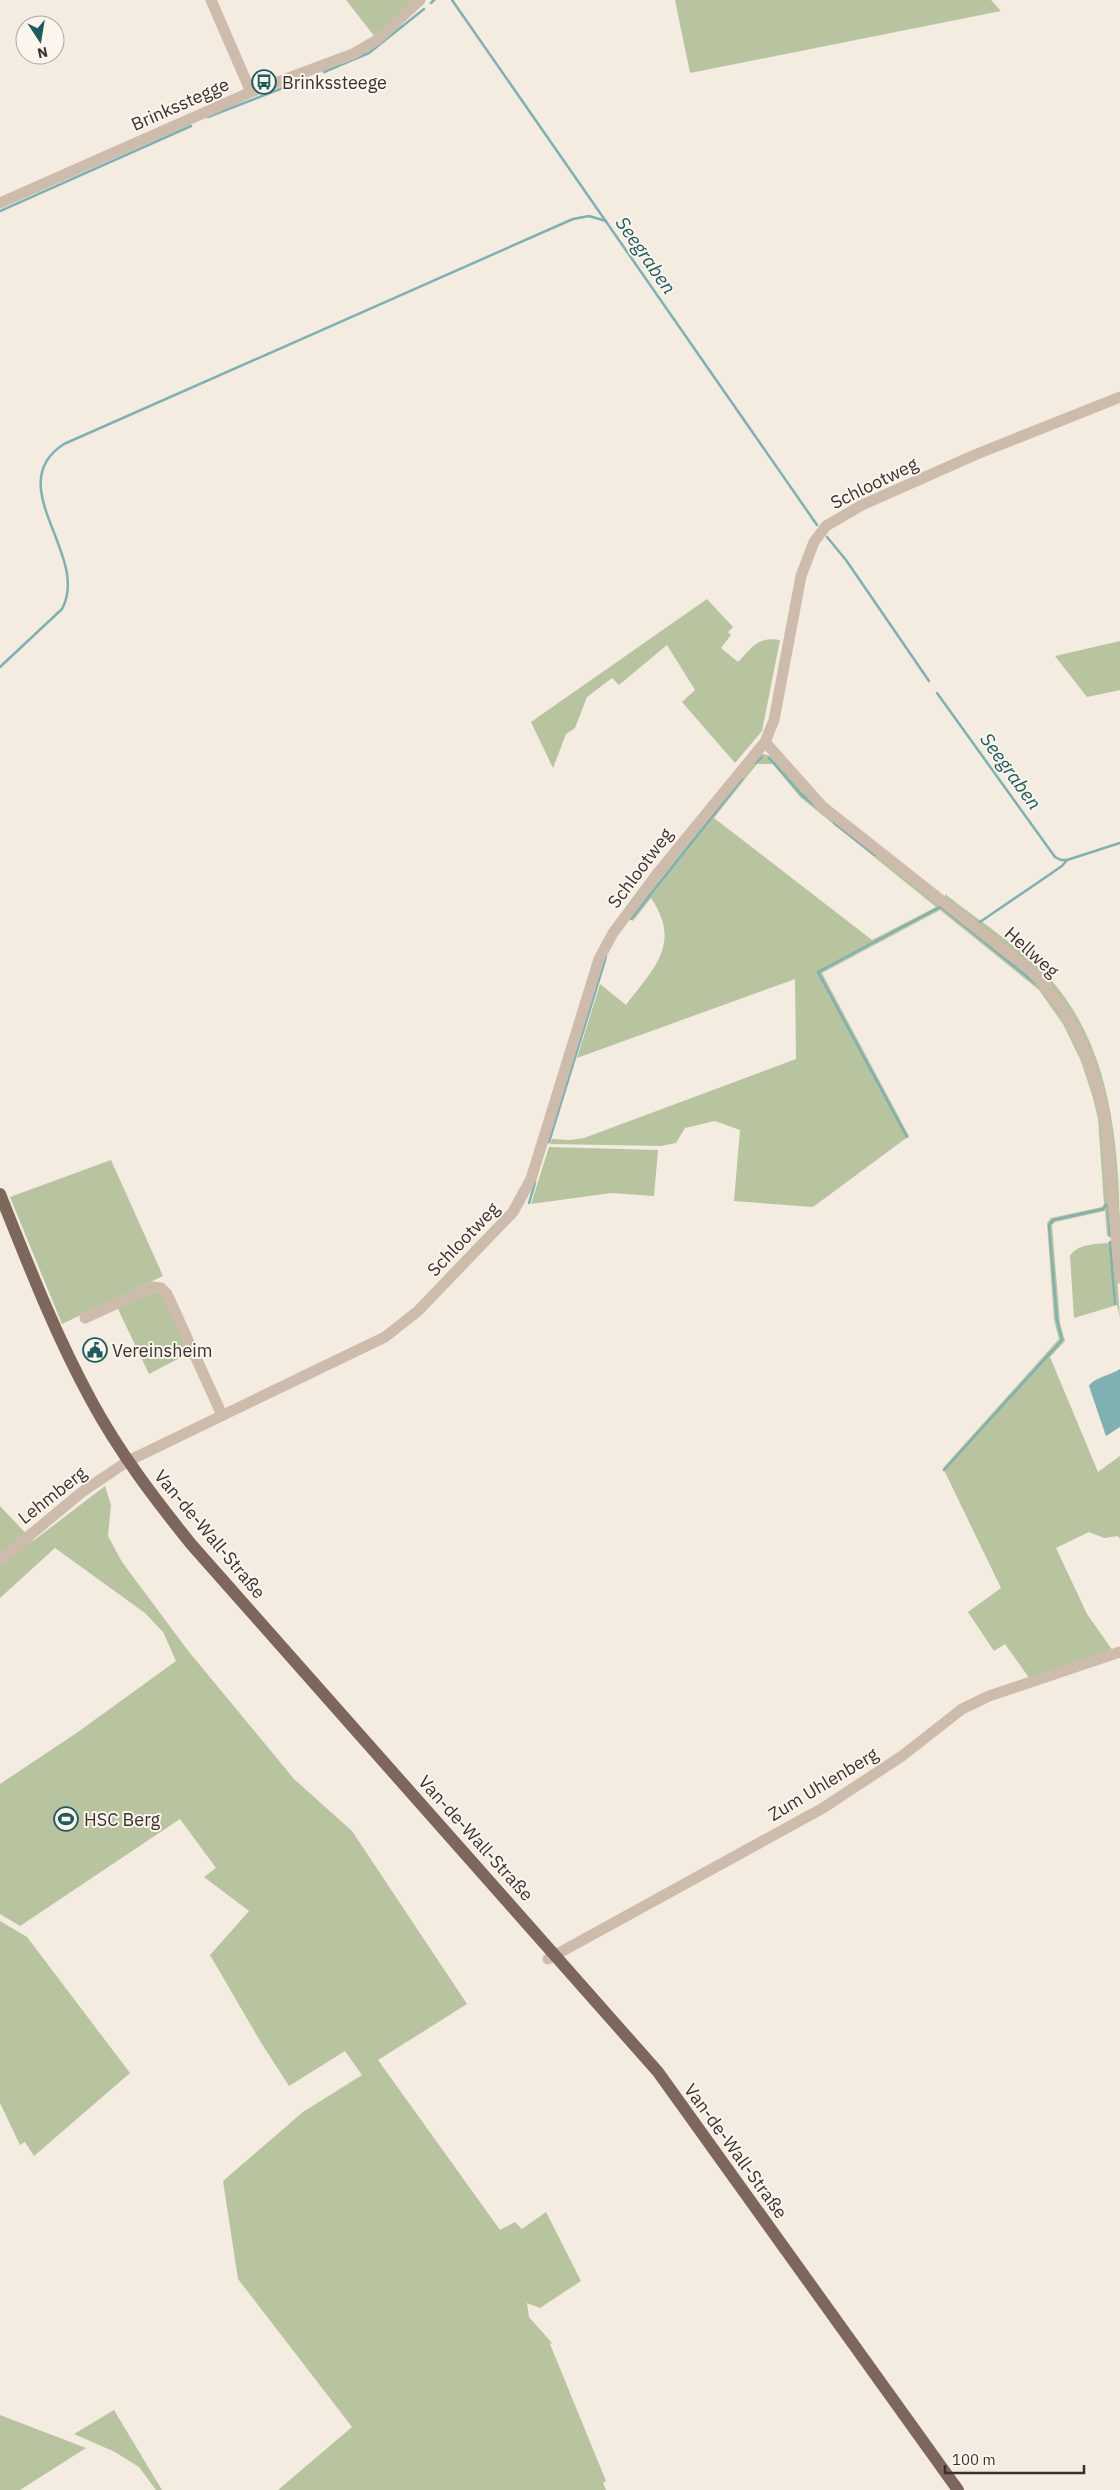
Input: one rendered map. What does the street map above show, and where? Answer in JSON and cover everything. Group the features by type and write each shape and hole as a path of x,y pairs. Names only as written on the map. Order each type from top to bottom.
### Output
{"main road":[{"name":"Van-de-Wall-Straße","path":"0,1194 65,1349 92,1402 128,1461 191,1544 552,1956 658,2072 958,2490"}],"street":[{"path":"211,0 251,92"},
{"name":"Brinksstegge","path":"0,203 251,92 354,54 376,40 420,0"},
{"name":"Schlootweg","path":"128,1461 385,1337 418,1311 513,1212 531,1179 599,959 606,946 657,874 765,742 774,720 801,576 814,542 826,526 862,505 977,454 1120,397"},
{"name":"Hellweg","path":"765,742 822,806 1024,966 1058,1001 1087,1055 1106,1119 1120,1278"},
{"path":"85,1318 153,1287 161,1288 167,1294 222,1415"},
{"name":"Lehmberg","path":"0,1560 82,1492 128,1461"},
{"name":"Zum Uhlenberg","path":"552,1956 823,1808 902,1756 962,1709 989,1696 1120,1652"}],"green space":[{"path":"346,0 416,0 375,37"},
{"path":"675,0 991,0 1001,11 690,73"},
{"path":"707,599 733,627 728,632 731,635 721,648 738,662 756,644 772,639 780,640 762,731 735,763 682,702 695,690 667,645 619,685 612,678 587,697 575,728 566,734 553,768 531,722"},
{"path":"1120,641 1120,690 1087,697 1055,656"},
{"path":"760,754 764,754 774,759 784,771 1031,976 1066,1020 1098,1096 1112,1236 1107,1236 1105,1211 1055,1222 1052,1225 1060,1323 1065,1341 1050,1357 1098,1472 1120,1456 1120,1539 1118,1536 1104,1538 1089,1532 1056,1548 1087,1614 1113,1651 1030,1679 1005,1644 994,1651 968,1612 1001,1588 943,1468 1059,1339 1054,1320 1047,1223 1051,1218 1102,1207 1104,1204 1098,1119 1081,1061 1063,1024 1039,990 940,910 822,973 909,1136 813,1207 734,1201 740,1130 715,1121 685,1128 676,1143 661,1146 550,1144 552,1139 570,1140 584,1138 796,1059 795,979 577,1058 600,984 626,1005 661,955 664,929 660,914 651,898 633,921 629,918","holes":["757,764 773,764 800,797 936,907 872,940 714,818"]},
{"path":"945,894 1040,968 1072,1008 1089,1040 1101,1073 1110,1107 1118,1179 1120,1249 1108,1118 1061,1000 945,899"},
{"path":"549,1147 658,1150 654,1196 611,1193 531,1204"},
{"path":"111,1160 163,1276 62,1324 10,1197"},
{"path":"1112,1242 1115,1245 1120,1318 1117,1305 1074,1318 1070,1256 1078,1248 1084,1246"},
{"path":"151,1292 162,1294 191,1352 149,1374 117,1307"},
{"path":"105,1486 111,1505 108,1536 122,1562 189,1652 294,1779 352,1831 467,2004 378,2060 500,2230 515,2222 522,2229 546,2212 581,2281 540,2308 527,2303 529,2317 552,2343 550,2344 606,2481 603,2483 606,2490 278,2490 352,2427 238,2279 223,2181 303,2112 362,2075 345,2051 289,2086 260,2041 210,1955 249,1911 204,1877 216,1868 180,1819 20,1926 0,1914 0,1784 78,1732 176,1661 163,1632 145,1613 55,1548 0,1598 0,1506 33,1541"},
{"path":"0,1921 27,1937 130,2073 34,2156 25,2142 20,2145 0,2103"},
{"path":"114,2410 162,2490 156,2490 139,2467 115,2452 74,2434"},
{"path":"0,2415 86,2448 20,2490 0,2490"}],"water":[{"path":"1120,1369 1120,1427 1106,1436 1089,1386 1094,1381"}],"waterway":[{"path":"431,3 434,0"},
{"name":"Seegraben","path":"452,0 817,525"},
{"path":"324,72 369,53 424,9"},
{"path":"208,117 306,79"},
{"path":"0,211 191,126"},
{"path":"0,667 62,609 68,588 66,567 43,500 41,480 47,461 64,444 573,219 589,216 606,221"},
{"name":"Seegraben","path":"827,537 846,560 929,681"},
{"name":"Seegraben","path":"937,693 1055,857 1067,860 1120,843"},
{"path":"755,763 762,757"},
{"path":"769,758 801,794 815,806"},
{"path":"631,919 742,779"},
{"path":"834,823 875,855"},
{"path":"980,922 1062,866 1067,860"},
{"path":"940,906 1035,983"},
{"path":"907,1137 818,972 940,907"},
{"path":"549,1142 606,957"},
{"path":"529,1203 535,1183"},
{"path":"944,1470 1062,1340 1057,1320 1049,1225 1053,1220 1103,1209 1107,1204"},
{"path":"1108,1207 1110,1236"},
{"path":"1110,1242 1115,1304"}],"place":[{"name":"Brinkssteege","path":"264,82"},
{"name":"Vereinsheim","path":"95,1350"},
{"name":"HSC Berg","path":"66,1819"}]}
